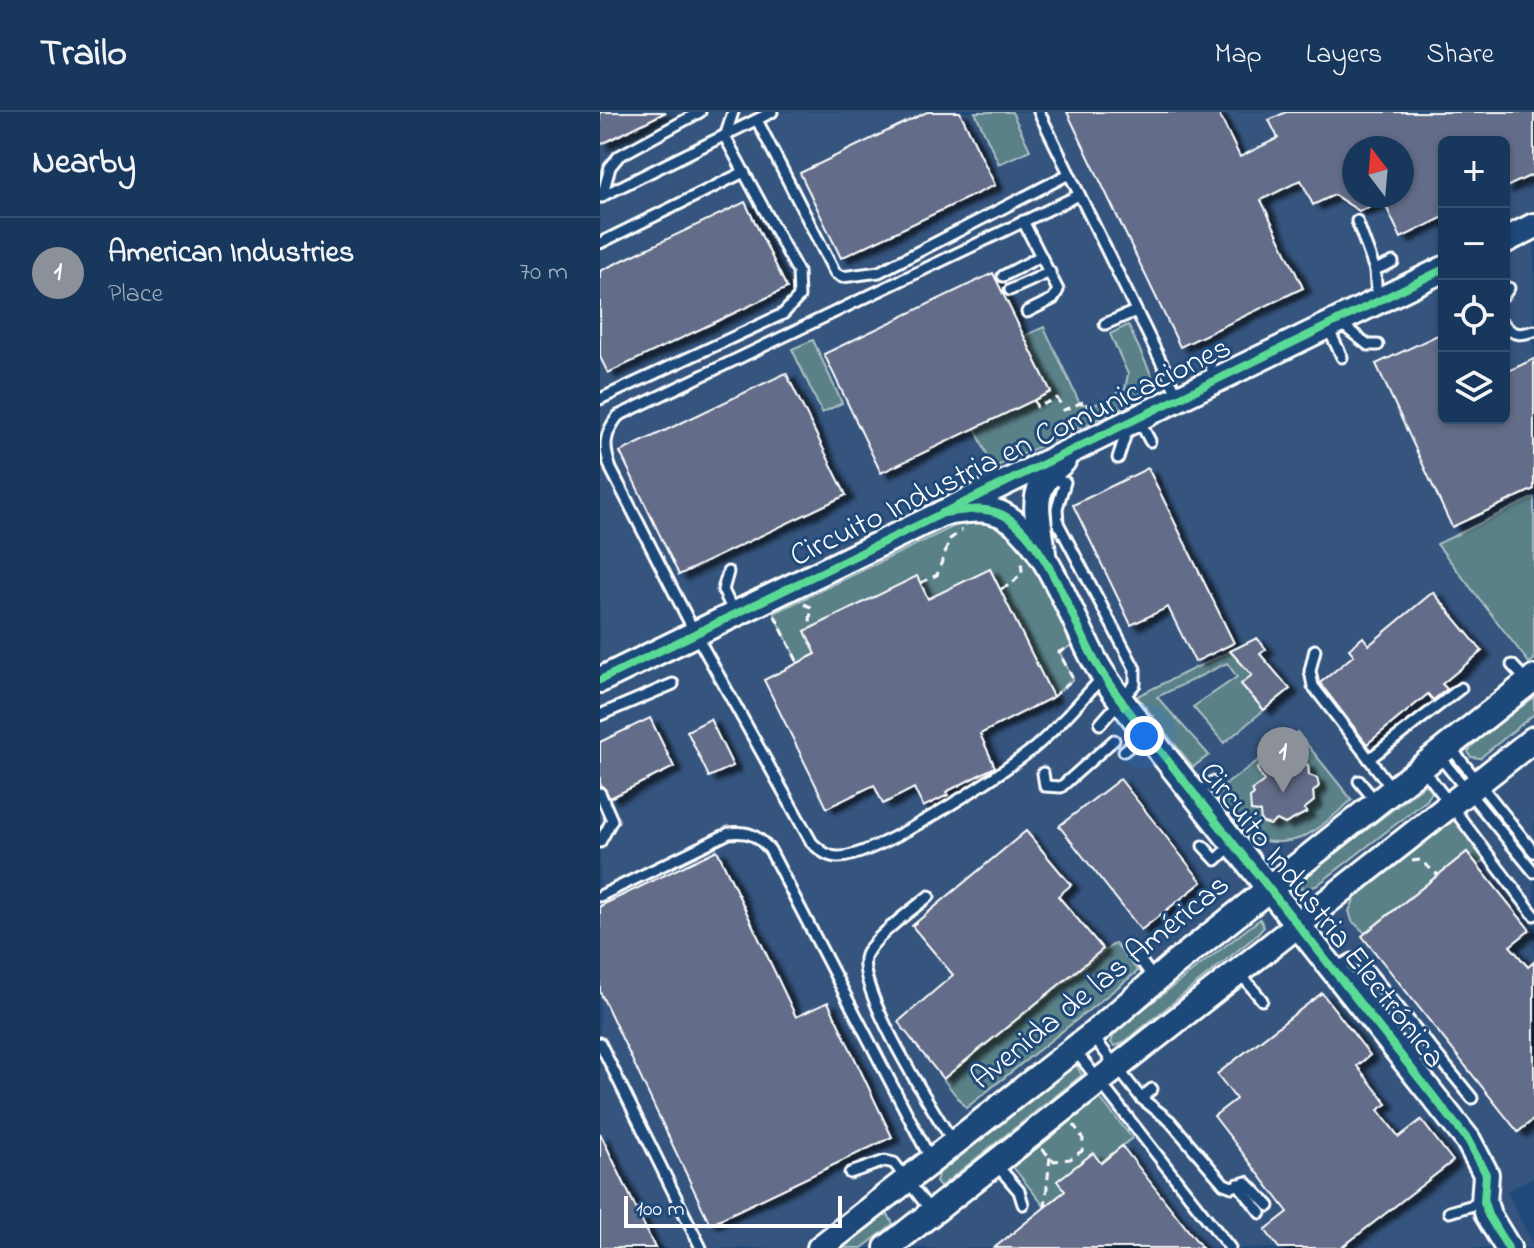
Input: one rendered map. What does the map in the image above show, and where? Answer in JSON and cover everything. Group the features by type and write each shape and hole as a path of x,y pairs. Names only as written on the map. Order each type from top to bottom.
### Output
{"street":[{"path":"1510,238 1534,226"},
{"name":"Circuito Industria en Comunicaciones","path":"602,674 734,613 953,520 1093,431 1134,420 1438,272"},
{"path":"1045,478 1093,431"},
{"name":"Circuito Industria Electrónica","path":"1043,556 1036,509 1045,478"},
{"name":"Circuito Industria Electrónica","path":"953,520 974,509 1001,514 1015,522 1043,556 1104,675 1122,701 1146,733 1203,789 1233,844 1468,1140 1486,1174 1484,1202 1495,1230 1508,1248"},
{"name":"Avenida de las Américas","path":"820,1248 1083,1042 1268,889 1436,756 1525,675"},
{"path":"887,1248 1534,739"}],"lane":[{"path":"601,197 610,167 619,156 700,112"},
{"path":"600,399 783,314 799,297 798,272 725,137 733,112"},
{"path":"601,197 772,112"},
{"path":"1039,112 1179,398"},
{"path":"757,120 835,273 842,277 879,272 1069,174"},
{"path":"600,243 744,172"},
{"path":"1079,195 618,416 605,441 611,469 695,633 812,843 824,854 838,857 862,852 989,783 1037,745 1104,675"},
{"path":"1023,221 1050,272 1057,295 1027,312"},
{"path":"1357,221 1375,270 1376,302"},
{"path":"1003,276 1041,256"},
{"path":"1375,270 1393,262"},
{"path":"1010,290 1050,272"},
{"path":"1105,324 1136,311"},
{"path":"1332,324 1360,340 1378,345"},
{"path":"1332,324 1342,357"},
{"path":"1510,332 1520,335 1534,331"},
{"path":"1207,357 1216,380"},
{"path":"1118,458 1134,420 1150,441"},
{"path":"1045,478 1065,482 1057,508 1058,523 1135,669 1135,684 1100,724"},
{"path":"728,572 723,590 734,613"},
{"path":"1315,650 1310,671 1313,686 1369,759 1385,796"},
{"path":"600,715 673,684"},
{"path":"1369,759 1461,688"},
{"path":"1124,751 1146,733"},
{"path":"1043,773 1045,786 1061,787 1114,740"},
{"path":"1436,756 1466,793 1534,915"},
{"path":"1436,756 1534,872"},
{"path":"1359,781 1385,796"},
{"path":"600,793 612,820 600,842"},
{"path":"1466,793 1534,852"},
{"path":"600,896 729,833 747,831 759,837 770,850 932,1160"},
{"path":"1203,846 1216,860 1233,844"},
{"path":"929,896 871,947 865,964 869,983 913,1081 954,1143"},
{"path":"1139,958 1155,981"},
{"path":"1333,970 1348,961 1359,960 1472,1098"},
{"path":"1239,972 1262,1000"},
{"path":"1083,1042 1230,1248"},
{"path":"1083,1042 1108,1074 1170,1121 1224,1184 1228,1187 1243,1181 1251,1185 1265,1209"},
{"path":"600,1043 604,1065 701,1248"},
{"path":"1141,1098 1152,1089"},
{"path":"850,1173 885,1161 894,1163 932,1213"},
{"path":"995,1163 1019,1191 1023,1204"},
{"path":"1449,1212 1484,1202"}],"path":[{"path":"1034,400 1037,407 1057,398 1064,410 1085,401 1093,431"},
{"path":"920,583 937,575 950,539 971,525"},
{"path":"1001,589 1012,584 1022,572 1017,552"},
{"path":"799,604 808,603 811,607 810,623 814,627"},
{"path":"774,613 798,663"},
{"path":"1053,697 1073,679 1059,652 1073,644"},
{"path":"1400,862 1420,860 1438,875"},
{"path":"1039,1147 1054,1161 1070,1159 1082,1151 1083,1139 1072,1121"},
{"path":"1045,1207 1050,1157"}],"shaded area":[{"path":"600,112 1534,112 1534,1177 1507,1191 1534,1248 600,1248"}],"green space":[{"path":"975,112 1012,112 1030,150 999,164"},
{"path":"1128,325 1159,391 993,468 975,428 1051,392 1024,336 1044,327 1080,404 1097,404 1125,389 1128,374 1110,334"},
{"path":"813,340 842,403 822,413 792,349"},
{"path":"1534,497 1534,660 1529,663 1437,544"},
{"path":"994,519 1018,538 1073,644 1060,653 1073,679 1053,697 990,569 928,599 805,631 816,654 798,663 774,613 965,521"},
{"path":"1230,651 1252,675 1242,685 1264,710 1224,743 1193,707 1237,677 1227,663 1157,697 1209,755 1193,767 1137,696"},
{"path":"1534,697 1534,714 1480,758 1471,757 1468,752 1474,743"},
{"path":"1297,732 1352,800 1318,828 1295,840 1267,842 1250,838 1214,793"},
{"path":"1426,784 1433,790 1427,800 1316,886 1301,889 1303,879"},
{"path":"1455,819 1486,859 1478,865 1467,852 1365,933 1352,921 1349,911 1355,898"},
{"path":"1260,919 1264,927 1257,935 1123,1043 1115,1046 1111,1043 1115,1031"},
{"path":"1115,943 1138,971 966,1108 943,1079"},
{"path":"1076,1065 1082,1075 940,1187 936,1182 938,1174"},
{"path":"1100,1098 1132,1138 1045,1207 1013,1167"},
{"path":"888,1214 893,1224 862,1248 839,1248 880,1215"}],"building":[{"path":"600,112 666,112 600,145"},
{"path":"927,112 960,112 995,185 841,258 800,173"},
{"path":"1067,112 1218,112 1240,157 1278,138 1269,120 1286,112 1534,112 1534,174 1510,185 1510,136 1438,136 1438,220 1401,238 1387,208 1414,208 1414,136 1342,136 1342,200 1334,195 1313,205 1301,180 1261,200 1303,288 1180,347"},
{"path":"745,202 787,288 608,373 600,357 600,271"},
{"path":"993,273 1051,392 881,473 824,354"},
{"path":"1438,335 1438,424 1510,424 1510,370 1534,359 1534,489 1452,527 1376,364"},
{"path":"786,373 846,495 679,575 620,452"},
{"path":"1148,468 1234,643 1195,662 1168,607 1131,625 1073,505"},
{"path":"990,569 1053,697 980,734 995,767 946,792 948,795 923,807 914,788 883,804 874,785 827,808 764,680 816,654 805,631 917,576 928,599"},
{"path":"1433,592 1482,651 1442,684 1447,689 1433,700 1428,694 1367,744 1320,683 1354,655 1349,649 1363,637 1369,645"},
{"path":"1257,638 1266,649 1260,654 1290,689 1264,710 1241,684 1252,675 1230,651"},
{"path":"650,718 674,767 610,798 600,783 600,742"},
{"path":"710,719 733,766 709,777 687,731"},
{"path":"1298,762 1308,765 1309,775 1317,778 1319,786 1313,792 1314,801 1304,809 1307,812 1285,824 1277,820 1270,825 1261,822 1260,812 1251,811 1250,798 1254,795 1252,790 1264,781 1257,769 1265,763 1274,773 1284,765 1292,768"},
{"path":"1120,779 1202,882 1141,930 1059,826"},
{"path":"1026,831 1071,885 1058,896 1103,949 943,1079 898,1022 953,975 912,926"},
{"path":"717,850 796,1017 828,1002 892,1137 710,1224 600,992 600,906"},
{"path":"1467,852 1530,930 1510,946 1528,967 1534,962 1534,1119 1518,1132 1362,936"},
{"path":"1322,993 1370,1055 1357,1066 1387,1104 1378,1110 1399,1137 1421,1120 1453,1161 1341,1248 1279,1248 1265,1230 1288,1212 1214,1116 1236,1099 1217,1074"},
{"path":"600,1133 655,1248 600,1248"},
{"path":"1122,1146 1202,1248 994,1248 1065,1191 1057,1181 1093,1153 1101,1163"}],"cycle path":[{"path":"600,680 1438,272"},
{"path":"943,513 973,510 996,512 1018,526 1032,541 1057,582 1096,663 1120,699 1468,1140 1486,1174 1484,1202 1488,1215 1508,1248"}],"place":[{"name":"American Industries","path":"1283,793"}]}
